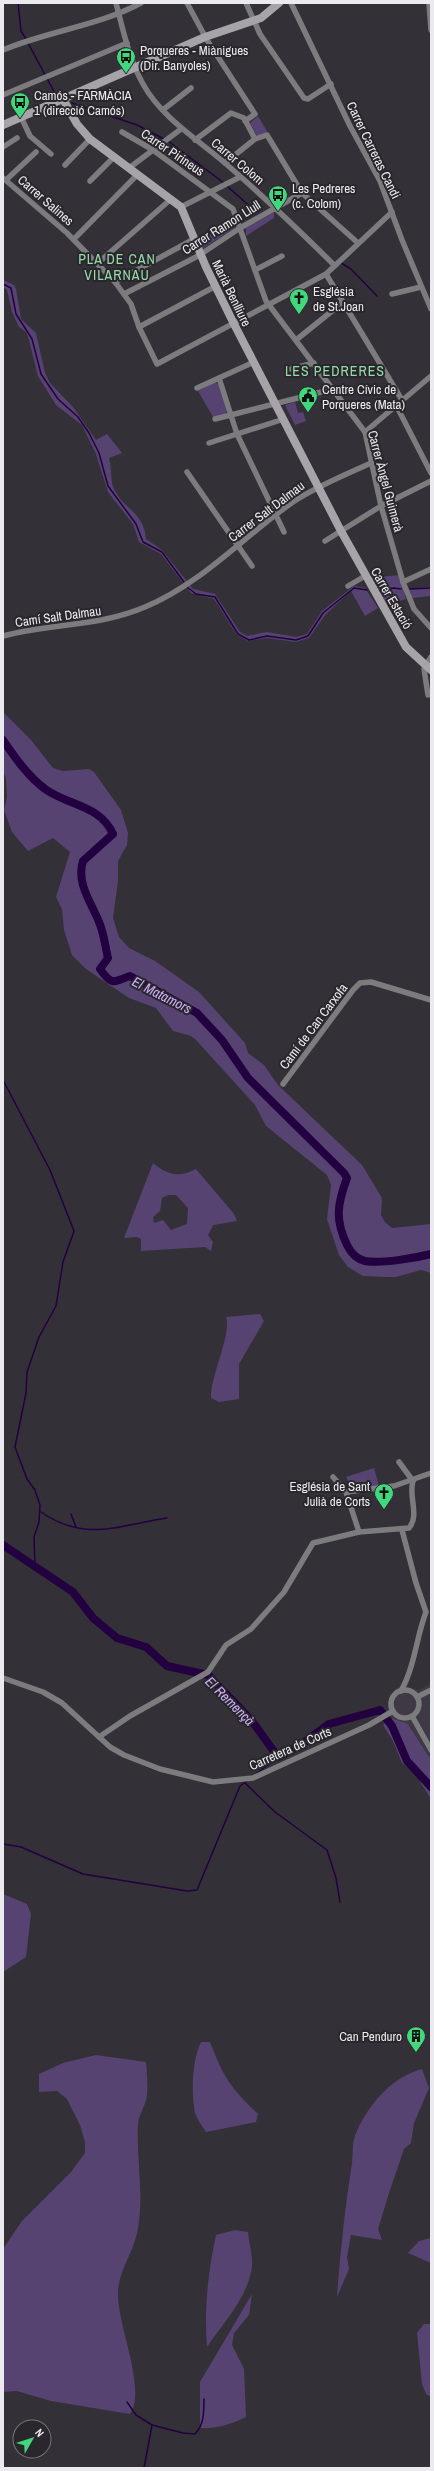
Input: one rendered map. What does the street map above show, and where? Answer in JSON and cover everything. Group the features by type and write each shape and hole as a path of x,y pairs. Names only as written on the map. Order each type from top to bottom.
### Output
{"street":[{"name":"Carrer Colom","path":"116,3 135,68 150,96 182,129 225,163 276,208 334,265"},
{"path":"3,50 27,40 119,15 141,3"},
{"path":"187,3 205,37 255,114 245,121"},
{"path":"246,3 264,40 306,99 331,84"},
{"path":"4,123 205,37 261,18 279,3"},
{"name":"Carrer Carreras Candi","path":"292,3 380,181 431,309"},
{"path":"429,3 431,30"},
{"path":"3,95 127,43"},
{"path":"164,109 191,88"},
{"name":"Marià Benlliure","path":"63,99 77,124 90,139 171,199 180,208 234,324 341,531"},
{"path":"196,140 231,113 245,121 255,139"},
{"path":"21,117 30,136 51,154"},
{"path":"129,168 182,129"},
{"name":"Carrer Pirineus","path":"122,132 153,150 211,192"},
{"path":"225,163 255,139 267,135 302,193 358,243"},
{"path":"3,147 17,138"},
{"path":"65,165 90,139"},
{"path":"4,179 36,152"},
{"path":"90,181 114,157"},
{"name":"Carrer Salines","path":"74,239 137,175"},
{"path":"180,208 240,177"},
{"name":"Carrer Salines","path":"4,179 74,239 115,282 131,304 139,327 157,364 234,324"},
{"name":"Carrer Àngel Guimerà","path":"211,192 233,209 255,270 270,305 365,432 381,506 403,582 414,609 431,628"},
{"name":"Carrer Ramon Llull","path":"124,294 200,253 270,209 276,208 302,193"},
{"path":"98,263 171,199"},
{"path":"234,324 326,274 392,212"},
{"path":"115,282 194,239"},
{"path":"255,270 282,256"},
{"path":"326,274 342,303 402,400"},
{"path":"139,327 216,286"},
{"path":"392,294 421,287"},
{"path":"296,340 342,303"},
{"path":"198,388 254,362"},
{"path":"291,369 314,363"},
{"path":"365,432 431,376"},
{"path":"219,378 237,434 284,532"},
{"path":"215,419 333,389"},
{"path":"396,405 431,473"},
{"path":"209,443 284,419"},
{"name":"Carrer Salt Dalmau","path":"220,560 276,516 318,487 371,463"},
{"path":"187,472 252,566"},
{"path":"325,541 381,506 431,481"},
{"name":"Carrer Estació","path":"341,531 406,647 428,668"},
{"name":"Camí Salt Dalmau","path":"3,636 31,628 104,622 146,607 220,560"},
{"path":"403,582 431,570"},
{"path":"348,586 365,576"},
{"path":"428,695 428,668 431,657"},
{"name":"Camí de Can Carxofa","path":"283,1084 353,990 360,983 371,982 431,1000"},
{"path":"99,1738 130,1716 208,1672 226,1645 251,1629 284,1592 313,1543 359,1532 402,1530 409,1528 413,1524 413,1481 398,1462"},
{"path":"346,1492 380,1488 413,1481 431,1473"},
{"path":"333,1477 346,1492 359,1532"},
{"path":"401,1690 412,1693 417,1697 418,1708 412,1716 401,1718 393,1711 391,1706 393,1696 401,1690 410,1674 419,1629 426,1612 416,1583 402,1530"},
{"name":"Carretera de Corts","path":"3,1678 43,1692 62,1703 99,1738 124,1755 160,1769 213,1782 231,1782 253,1778 377,1721 393,1711"},
{"path":"417,1697 431,1690"},
{"path":"412,1716 431,1750"}],"shaded area":[{"path":"258,116 268,133 257,136 250,123"},
{"path":"274,212 274,218 246,236 246,228"},
{"path":"232,215 235,226 233,229 203,248 200,247 197,241 224,225"},
{"path":"3,280 14,285 16,289 21,319 36,333 45,373 50,383 73,407 96,440 107,434 122,453 109,458 111,478 114,489 118,496 142,523 146,539 162,550 193,589 215,594 240,632 247,636 267,632 296,637 307,634 322,611 354,586 365,588 378,608 365,616 351,591 325,615 309,638 296,642 267,638 248,641 237,635 214,599 191,593 161,554 139,542 133,524 108,492 96,454 82,425 56,405 38,376 29,340 26,332 19,327 12,312 7,290 3,287"},
{"path":"215,382 218,384 227,411 225,414 213,417 198,391"},
{"path":"295,402 298,413 303,412 306,421 295,425 285,405"},
{"path":"399,575 406,599 386,605 370,578"},
{"path":"431,587 431,596 412,598 409,589"},
{"path":"3,712 31,740 53,768 63,771 89,769 94,772 121,810 128,833 127,845 118,861 118,881 113,918 119,937 129,948 155,961 199,992 245,1043 248,1053 264,1065 278,1085 362,1165 382,1198 381,1215 385,1222 392,1228 431,1224 431,1273 421,1270 396,1277 363,1276 348,1267 339,1255 327,1219 331,1185 327,1175 266,1126 255,1105 196,1040 191,1036 173,1031 156,1008 129,998 86,969 72,955 64,930 62,909 56,897 70,852 53,838 28,851 12,832 4,810 7,797 6,778 3,771"},
{"path":"153,1163 168,1173 173,1174 184,1174 196,1169 234,1214 237,1221 213,1225 208,1235 213,1242 211,1251 205,1247 141,1251 141,1239 137,1237 124,1238","holes":["168,1195 176,1195 188,1208 187,1224 171,1230 163,1220 154,1223 153,1217 160,1211 162,1198"]},
{"path":"260,1314 264,1321 239,1364 239,1399 219,1402 211,1398 214,1378 226,1334 226,1317"},
{"path":"374,1468 379,1486 365,1489 362,1482 351,1486 346,1477"},
{"path":"431,1683 431,1760 410,1726 391,1718 387,1708 390,1694 399,1686 419,1690"},
{"path":"391,1718 408,1724 431,1760 431,1799 416,1775 402,1763 393,1741 383,1725"},
{"path":"3,1894 27,1904 31,1914 26,1957 3,1972"},
{"path":"201,2042 210,2042 219,2065 234,2089 258,2114 256,2122 206,2132 195,2113 193,2096 194,2067"},
{"path":"96,2055 146,2062 147,2095 138,2124 140,2192 139,2219 135,2240 120,2278 118,2293 119,2306 130,2356 135,2389 134,2403 130,2414 51,2401 17,2391 3,2392 3,2249 22,2221 71,2172 85,2153 85,2142 80,2125 67,2099 57,2091 39,2092 39,2074 63,2063"},
{"path":"422,2069 429,2088 414,2123 411,2143 404,2149 390,2190 378,2229 382,2240 351,2235 347,2257 349,2269 337,2297 343,2230 352,2163 353,2142 355,2136 373,2104 390,2086 411,2073"},
{"path":"235,2230 248,2232 252,2262 250,2277 241,2298 207,2347 207,2291 216,2235"},
{"path":"431,2238 431,2263 408,2253 419,2241"},
{"path":"252,2294 249,2315 234,2333 232,2345 244,2369 246,2417 224,2426 200,2428 200,2382"},
{"path":"424,2324 431,2324 431,2397 426,2394 422,2384 417,2333"}],"waterway":[{"path":"18,3 21,31 26,39"},
{"path":"28,43 57,97"},
{"path":"72,103 137,125 164,139"},
{"path":"168,141 224,183"},
{"path":"227,186 254,210"},
{"path":"341,263 351,269 377,296"},
{"path":"3,284 11,288 16,314 32,339 41,374 58,399 78,417 89,433 99,453 108,486 136,524 143,542 162,552 184,582"},
{"path":"187,587 196,594 215,597 238,634 249,640 267,636 296,640 308,636 323,613 354,588 367,590"},
{"path":"378,591 394,588 401,589"},
{"path":"410,589 431,588"},
{"name":"El Matamors","path":"3,740 22,766 39,784 54,795 83,807 100,817 107,824 113,834 83,861 81,869 81,877 85,892 101,926 108,958 100,969 107,978 116,981 130,976 197,1013 222,1040 248,1078 344,1173 347,1178 339,1204 339,1220 343,1236 354,1255 365,1261 380,1262 407,1259 431,1254"},
{"path":"3,1080 50,1170 74,1231 63,1262 56,1306 39,1337 27,1372 26,1393 15,1447 27,1479 35,1490 40,1505 39,1522 34,1537 35,1567"},
{"path":"41,1512 57,1521 73,1527 88,1529 118,1527 167,1518"},
{"path":"71,1514 76,1527"},
{"name":"El Remençà","path":"3,1545 73,1592 93,1618 117,1638 146,1647 167,1666 208,1675 252,1721 278,1757 299,1746 329,1724 380,1710 392,1726 407,1761 431,1787"},
{"path":"256,1774 278,1757"},
{"path":"3,1844 21,1847 83,1874 187,1891 197,1890 240,1786 247,1781"},
{"path":"245,1783 275,1812 327,1850 336,1878 340,1902"},
{"path":"144,2468 152,2425 183,2433 195,2434 202,2422 204,2413 204,2399"},
{"path":"127,2402 136,2415 152,2425"}],"place":[{"name":"Porqueres - Miànigues (Dir. Banyoles)","path":"126,74"},
{"name":"Camós - FARMÀCIA 1 (direcció Camós)","path":"20,119"},
{"name":"Les Pedreres (c. Colom)","path":"278,212"},
{"name":"Església de St.Joan","path":"299,315"},
{"name":"Centre Cívic de Porqueres (Mata)","path":"308,413"},
{"name":"Església de Sant Julià de Corts","path":"384,1510"},
{"name":"Can Penduro","path":"416,2053"}],"district":[{"name":"PLA DE CAN VILARNAU","path":"117,268"},
{"name":"LES PEDRERES","path":"335,371"}]}
